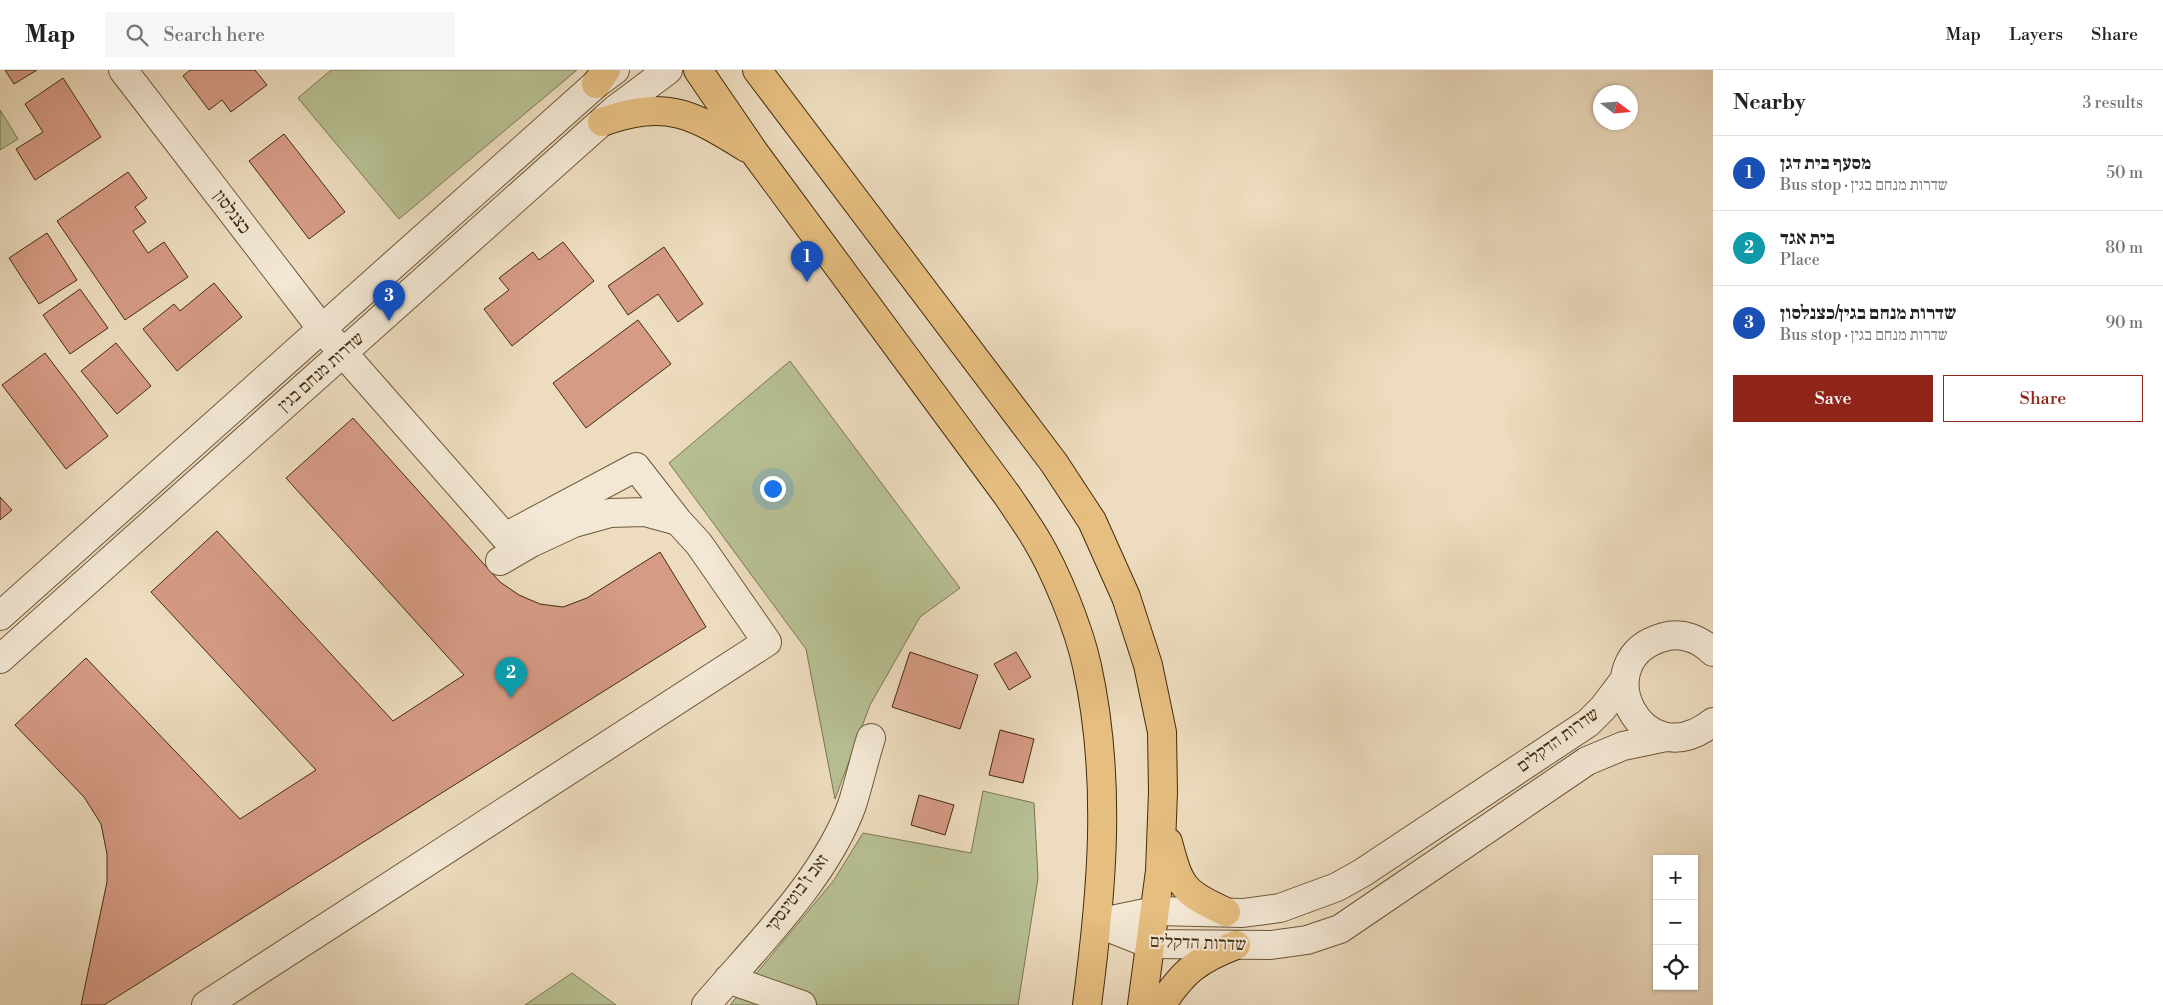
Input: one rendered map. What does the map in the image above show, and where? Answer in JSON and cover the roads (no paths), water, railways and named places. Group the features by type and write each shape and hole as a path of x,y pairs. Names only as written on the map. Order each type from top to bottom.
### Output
{"main road":[{"path":"698,70 754,152 1007,495 1037,541 1066,603 1087,665 1101,749 1102,837 1098,923 1087,1005"},
{"path":"757,70 1054,463 1092,521 1126,597 1148,665 1162,732 1160,871 1142,1005"},
{"path":"602,122 627,113 648,110 676,112 703,122 754,152"},
{"path":"1162,820 1176,873 1184,887 1198,900 1226,912"},
{"path":"1161,1005 1174,984 1190,968 1213,954 1236,945"}],"street":[{"name":"כצנלסון","path":"124,70 322,329 505,537 636,466 678,521"},
{"name":"שדרות מנחם בגין","path":"0,659 602,122 668,70"},
{"name":"שדרות מנחם בגין","path":"0,616 606,75"},
{"path":"206,1005 767,642 699,544 678,521 645,512 610,513 574,523 531,542 500,561"},
{"path":"1666,737 1650,732 1638,722 1630,710 1625,696 1625,679 1629,663 1639,650 1653,640 1669,635 1686,636 1713,633"},
{"path":"1686,636 1702,642 1713,652"},
{"name":"שדרות הדקלים","path":"1098,923 1155,911 1243,913 1280,908 1337,887 1362,873 1588,723 1603,708 1625,679"},
{"name":"שדרות הדקלים","path":"1098,923 1150,944 1271,945 1307,940 1340,929 1588,761 1623,746 1666,737 1683,738 1699,732 1713,722"},
{"name":"זאב ז'בוטינסקי","path":"706,1005 806,887 829,851 852,806 871,738"},
{"path":"728,979 802,1005"}],"place":[{"name":"מסעף בית דגן","path":"807,282"},
{"name":"שדרות מנחם בגין/כצנלסון","path":"389,321"},
{"name":"בית אגד","path":"511,698"}]}
